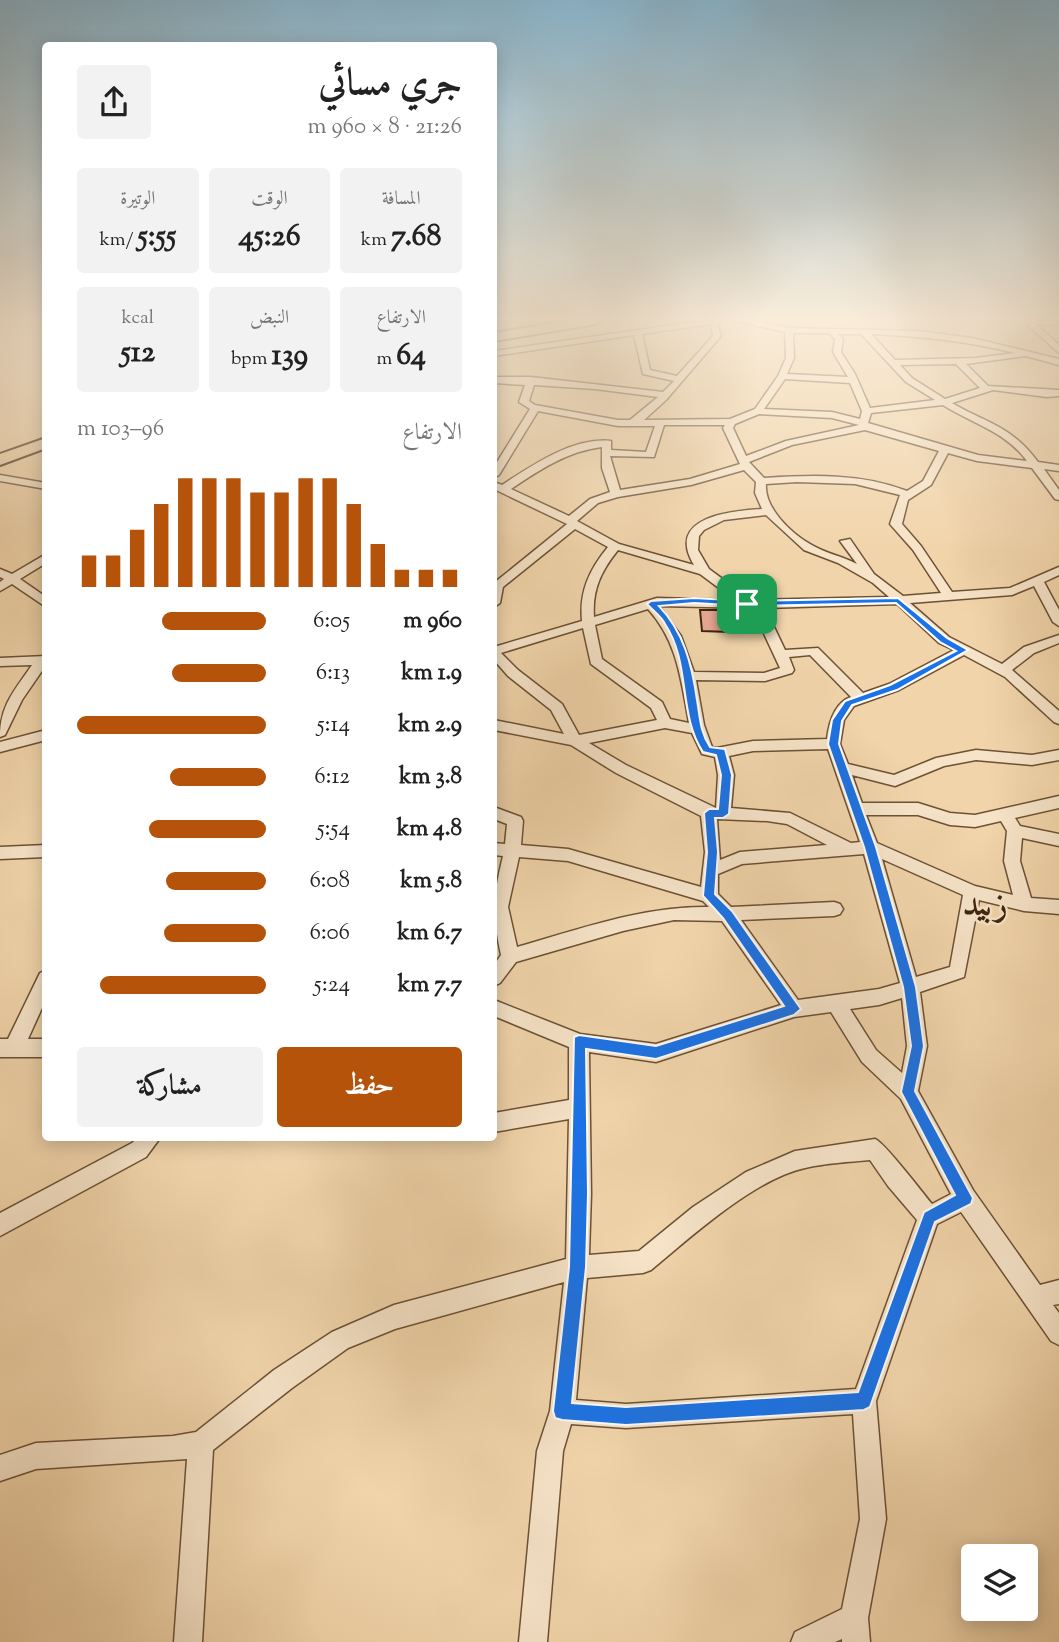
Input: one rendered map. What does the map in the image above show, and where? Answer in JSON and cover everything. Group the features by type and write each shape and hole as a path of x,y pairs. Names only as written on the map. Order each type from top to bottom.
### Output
{"main road":[{"path":"0,450 42,435"},
{"path":"0,460 42,444"}],"street":[{"path":"526,397 524,402 535,408 630,424 731,422 758,411 832,415 977,458 1059,468"},
{"path":"630,424 636,422 662,397"},
{"path":"758,411 768,397"},
{"path":"861,397 867,411 864,425"},
{"path":"936,397 1004,432 1021,446 1059,497"},
{"path":"867,411 945,402 961,397"},
{"path":"497,470 535,408"},
{"path":"731,422 728,428 745,463 761,481 760,493 769,512 808,548 873,577"},
{"path":"616,494 609,481 607,448 618,423"},
{"path":"498,487 577,448 607,448 650,455 660,424"},
{"path":"497,584 573,523 594,501 616,494 691,482 745,463 789,443 864,425"},
{"path":"945,449 927,483 904,498 896,524 917,548 949,597"},
{"path":"0,478 42,485"},
{"path":"761,481 795,479 850,482 893,488 908,495"},
{"path":"498,487 614,546 704,571 752,604 782,654 787,670 765,677 689,676"},
{"path":"704,571 692,550 692,539 708,521 726,515 769,512"},
{"path":"846,541 873,577 943,640 1010,674 1059,719"},
{"path":"614,546 605,557 586,597 587,623 596,661 657,705 665,723"},
{"path":"0,587 6,575 42,559"},
{"path":"497,651 651,604 694,601 752,604 898,601 949,597 1012,591 1059,570"},
{"path":"6,575 42,600"},
{"path":"1038,581 1059,622"},
{"path":"651,604 669,622 680,645 689,676 697,736 707,750 721,752 753,746 833,744"},
{"path":"1003,670 1030,650 1059,639"},
{"path":"908,1092 918,1046 910,987 870,847 833,744 837,720 849,703 894,687 964,650"},
{"path":"782,654 813,651 861,699"},
{"path":"497,655 513,673 557,707 575,741"},
{"path":"0,662 42,660"},
{"path":"0,732 15,700 42,663"},
{"path":"575,741 665,723 697,729"},
{"path":"497,725 575,741 621,769 716,813 767,815 790,819 846,847"},
{"path":"0,747 42,736"},
{"path":"709,896 716,813 726,775 721,752"},
{"path":"840,767 895,781 942,762 976,755 1032,760 1059,755"},
{"path":"856,809 918,809 950,819 975,821 1059,802"},
{"path":"1004,813 1015,831 1012,861 1024,904"},
{"path":"497,814 514,821 512,852 499,906 510,956"},
{"path":"1015,831 1059,840"},
{"path":"710,871 740,858 870,847 972,891 1024,904 1059,907"},
{"path":"497,850 568,855 709,896 727,914 794,1009"},
{"path":"0,852 42,851"},
{"path":"497,1009 579,1042 656,1053 794,1009 879,997 958,972 972,891"},
{"path":"497,974 510,956 623,924 674,913 727,914 834,909"},
{"path":"42,985 7,1048 42,1048"},
{"path":"835,1002 869,1056 908,1092 965,1198 1059,1333"},
{"path":"533,1642 550,1451 562,1411 577,1267 579,1042"},
{"path":"497,1122 580,1108"},
{"path":"0,1225 139,1150 147,1141"},
{"path":"0,1468 37,1456 173,1449 201,1444 283,1379 340,1340 394,1317 577,1267 643,1262 701,1214 754,1179 802,1158 875,1149 896,1179 929,1217"},
{"path":"805,1642 855,1630 873,1519 864,1401 929,1217 965,1198"},
{"path":"1035,1298 1059,1292"},
{"path":"562,1411 626,1416 864,1401"},
{"path":"188,1642 201,1444"}],"building":[{"path":"700,610 726,610 729,632 702,631"}],"district":[{"name":"زبيد","path":"985,903"}],"route":[{"path":"694,601 747,604 898,601 943,640 964,650 894,687 849,703 837,720 833,744 870,847 910,987 918,1046 908,1092 965,1198 929,1217 864,1401 626,1416 562,1411 577,1267 580,1194 579,1042 656,1053 794,1009 727,914 709,896 713,852 709,813 723,814 726,775 721,752 707,750 697,736 689,676 680,645 669,622 651,604 694,601"}]}
